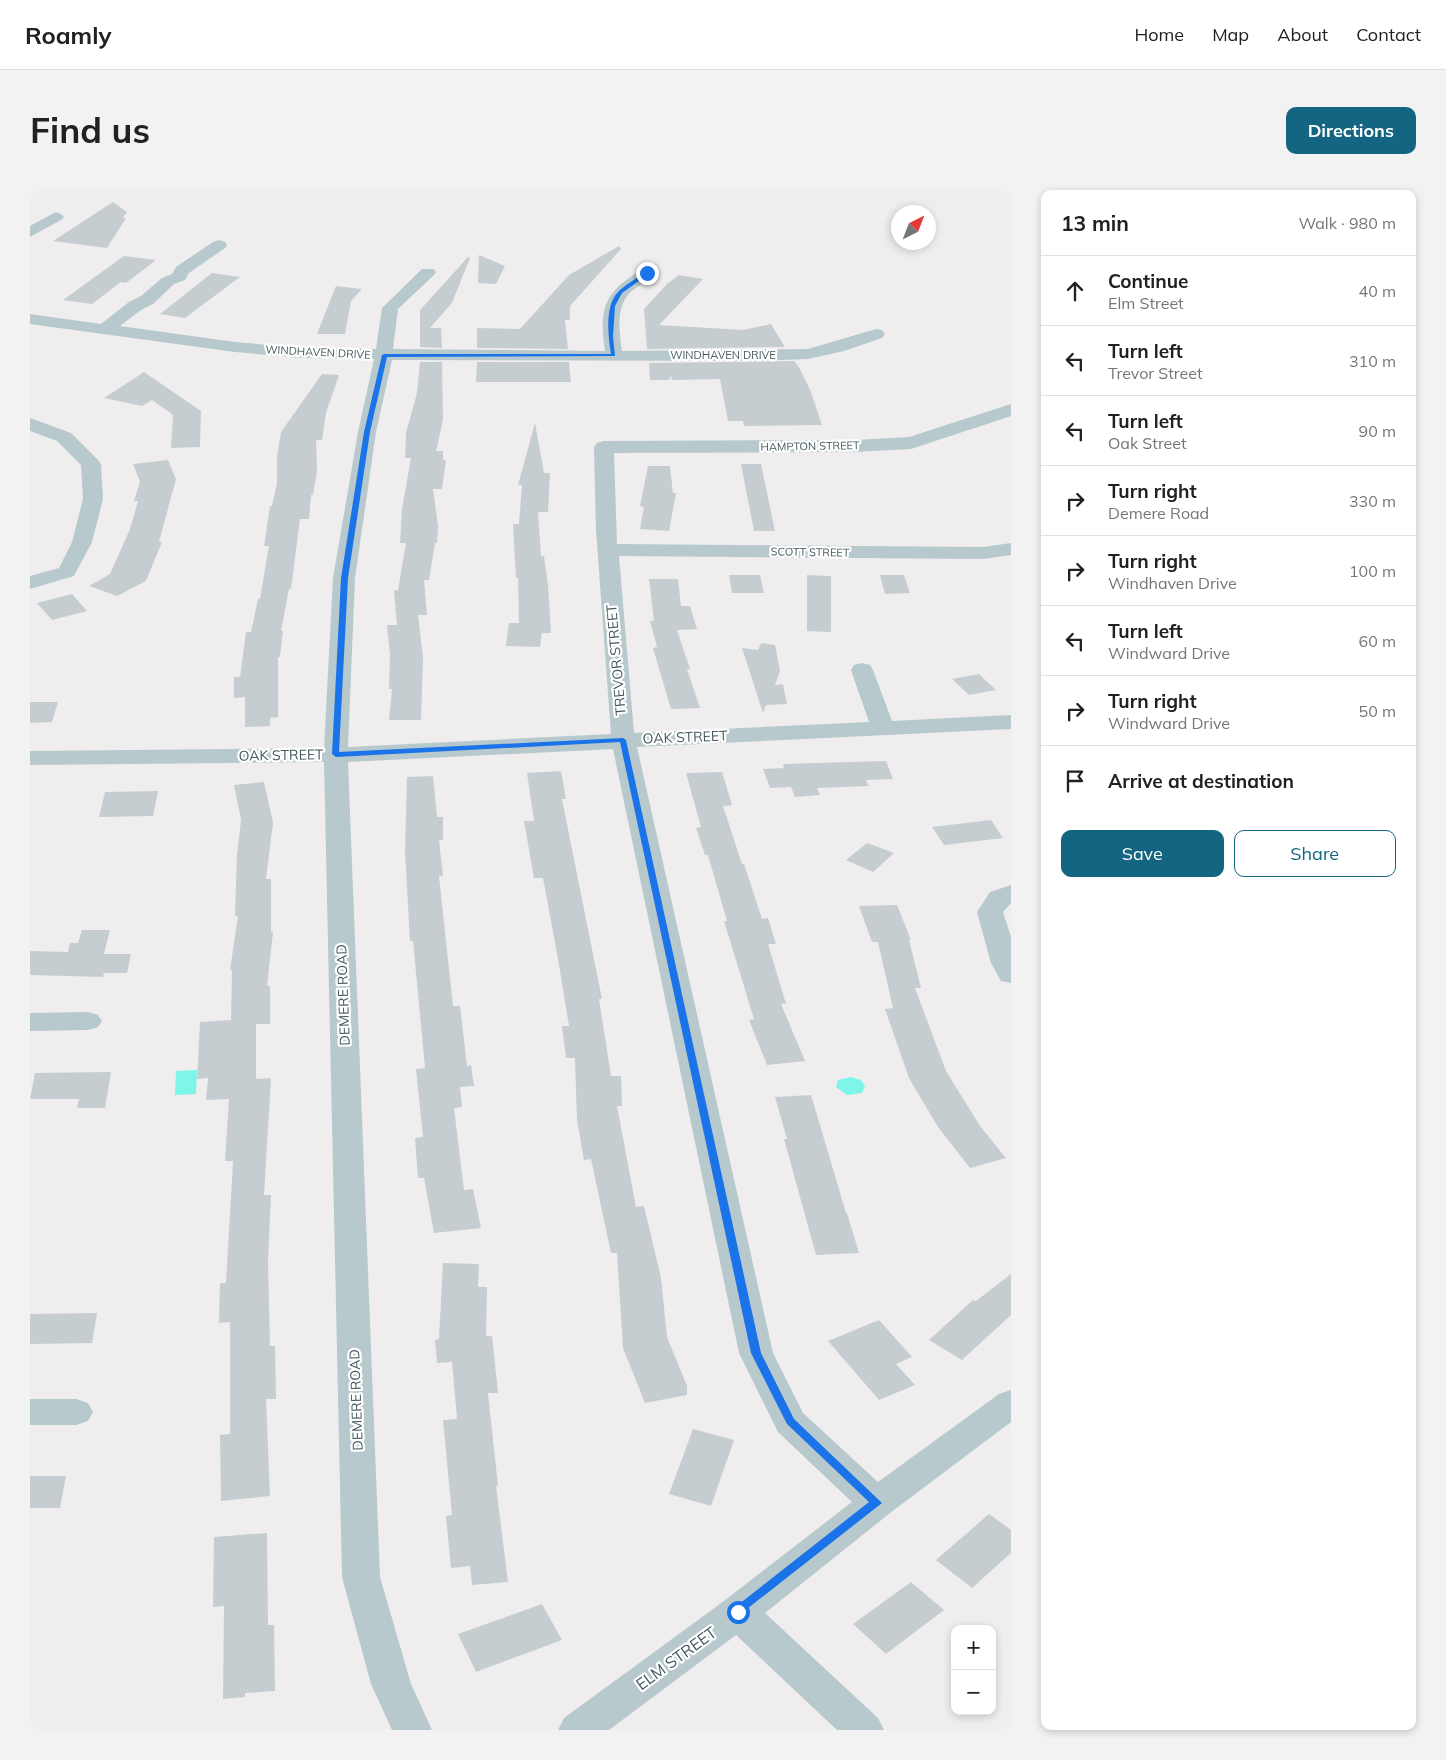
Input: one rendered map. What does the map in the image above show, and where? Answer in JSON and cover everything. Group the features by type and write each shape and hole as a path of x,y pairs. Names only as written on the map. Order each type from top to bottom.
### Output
{"street":[{"path":"30,232 56,217"},
{"path":"104,330 135,306 147,300 168,281 179,277 182,270 219,245"},
{"name":"DEMERE ROAD","path":"412,1730 391,1684 361,1577 336,754 344,578 367,432 384,355 390,308 428,272"},
{"path":"614,355 611,336 613,306 620,292 647,273"},
{"name":"WINDHAVEN DRIVE","path":"30,319 235,347 303,353 384,355 808,354 838,347 876,334"},
{"name":"HAMPTON STREET","path":"604,447 855,446 911,443 1011,410"},
{"path":"30,424 64,437 91,464 93,499 82,542 67,572 30,583"},
{"name":"TREVOR STREET","path":"604,447 608,550 623,740 756,1353 790,1422 876,1503"},
{"name":"SCOTT STREET","path":"608,550 983,553 1011,549"},
{"path":"862,670 883,729"},
{"name":"OAK STREET","path":"30,758 336,754 1011,722"},
{"path":"1011,893 999,898 990,912 1004,964 1011,975"},
{"path":"30,1022 88,1021"},
{"name":"ELM STREET","path":"578,1730 738,1612 876,1503 1011,1403"},
{"path":"30,1412 76,1412"},
{"path":"738,1612 864,1730"}],"water":[{"path":"197,1070 196,1094 175,1095 176,1071"},
{"path":"851,1077 861,1080 865,1086 862,1093 847,1095 836,1087 838,1080"}],"building":[{"path":"113,202 127,212 123,218 126,218 107,248 53,241"},
{"path":"619,246 621,249 570,306 570,320 565,320 568,349 477,348 477,328 520,329 569,275"},
{"path":"479,255 505,266 496,284 478,283"},
{"path":"124,256 156,260 126,283 121,282 92,304 63,300"},
{"path":"468,257 470,258 452,303 430,328 441,328 442,348 420,347 420,310"},
{"path":"212,273 240,277 185,318 160,314"},
{"path":"679,275 703,279 659,325 743,330 771,324 785,347 647,349 644,309 667,284"},
{"path":"336,286 362,289 351,301 345,334 317,334"},
{"path":"794,361 811,392 822,425 744,426 743,421 728,421 720,379 672,380 671,376 669,380 650,380 649,363"},
{"path":"420,362 442,362 443,420 436,451 443,451 443,460 446,460 442,489 433,489 438,526 437,543 435,543 429,580 424,580 427,615 418,615 423,657 421,720 389,720 392,689 389,689 390,655 387,625 397,625 394,591 398,590 406,543 400,543 402,509 411,458 405,458 406,433 417,393"},
{"path":"477,362 569,362 571,382 476,382"},
{"path":"144,372 201,411 200,447 171,448 173,415 152,400 142,406 104,398"},
{"path":"322,374 339,375 326,413 322,440 316,440 317,471 313,495 311,495 309,519 300,519 291,589 289,589 281,631 283,631 280,657 278,657 278,717 270,718 270,726 245,727 245,697 234,698 234,677 240,677 246,632 251,632 258,599 260,599 269,546 264,546 270,506 272,506 277,483 277,457 281,432"},
{"path":"535,423 544,473 550,473 548,512 538,512 541,556 544,556 548,585 551,633 542,633 540,647 506,646 509,623 519,623 518,578 516,578 513,524 519,524 522,485 518,485"},
{"path":"168,460 176,479 159,542 162,542 146,581 117,596 89,586 110,574 130,529 138,501 134,501 140,482 133,464"},
{"path":"741,464 761,464 775,531 754,531"},
{"path":"648,466 670,466 673,493 676,493 669,531 640,529 644,507 640,506"},
{"path":"729,575 760,575 764,593 732,593"},
{"path":"807,575 831,576 831,632 807,631"},
{"path":"880,575 904,575 910,593 885,594"},
{"path":"649,579 678,579 681,606 690,606 697,629 677,630 700,708 671,709 653,648 657,647 650,621 654,621"},
{"path":"72,594 87,611 52,620 37,603"},
{"path":"761,643 775,645 780,671 775,685 783,684 787,704 766,705 763,713 742,648 758,650"},
{"path":"979,674 996,690 969,695 952,679"},
{"path":"30,702 58,702 52,722 30,723"},
{"path":"886,761 893,779 866,780 869,786 817,788 820,795 795,797 791,787 770,788 763,769 784,768 783,764"},
{"path":"561,771 566,799 562,799 602,999 599,999 611,1076 621,1076 622,1106 617,1106 636,1207 644,1206 661,1278 667,1337 687,1386 687,1395 645,1403 623,1348 617,1253 611,1253 591,1159 584,1160 577,1120 575,1058 566,1058 562,1026 569,1026 558,959 543,878 534,878 524,821 534,821 527,773"},
{"path":"722,772 732,805 723,806 762,919 768,918 776,944 768,944 786,1004 781,1004 805,1061 767,1065 749,1020 754,1019 724,921 727,921 708,855 705,855 696,828 701,827 686,773"},
{"path":"433,776 437,817 443,817 443,840 439,840 443,876 439,876 453,1006 460,1006 467,1066 471,1065 474,1086 460,1087 462,1107 454,1108 464,1190 473,1189 481,1228 434,1233 424,1178 418,1178 415,1138 423,1137 416,1069 425,1068 413,941 410,941 405,851 407,777"},
{"path":"264,782 273,823 266,879 271,879 271,932 273,932 267,986 270,986 270,1024 256,1024 256,1079 271,1078 264,1195 271,1195 268,1261 270,1346 275,1346 276,1399 266,1399 270,1496 221,1501 220,1435 230,1434 230,1322 219,1323 220,1283 226,1283 233,1161 225,1161 229,1099 206,1100 208,1078 197,1079 200,1022 231,1020 232,970 230,970 238,916 235,916 237,855 241,820 234,785"},
{"path":"158,791 153,816 99,817 105,792"},
{"path":"991,820 1003,838 944,845 932,827"},
{"path":"867,843 894,853 873,872 846,860"},
{"path":"897,905 911,940 909,940 921,988 915,988 946,1071 980,1126 1006,1158 970,1168 938,1127 909,1078 885,1009 893,1008 878,942 872,942 859,906"},
{"path":"82,930 110,930 104,954 131,954 127,973 104,973 103,977 30,975 30,951 68,952 70,943 78,943"},
{"path":"111,1072 105,1108 77,1108 79,1099 30,1099 35,1073"},
{"path":"811,1095 859,1253 816,1255 784,1139 787,1139 775,1097"},
{"path":"443,1263 479,1264 478,1287 487,1287 486,1336 492,1336 498,1393 488,1393 498,1486 496,1486 508,1582 472,1585 470,1566 451,1568 446,1516 452,1515 443,1420 457,1419 452,1362 437,1363 435,1340 439,1339"},
{"path":"1011,1274 1011,1315 962,1360 929,1340 973,1300 976,1301"},
{"path":"97,1313 92,1343 30,1344 30,1314"},
{"path":"879,1320 912,1357 896,1364 915,1385 879,1400 828,1341"},
{"path":"693,1429 734,1440 711,1506 669,1494"},
{"path":"30,1476 66,1476 60,1508 30,1508"},
{"path":"989,1514 1011,1530 1011,1553 972,1588 936,1560"},
{"path":"267,1533 268,1625 274,1625 275,1691 245,1693 245,1697 223,1699 224,1606 213,1607 214,1537"},
{"path":"911,1582 944,1610 886,1654 853,1624"},
{"path":"542,1604 562,1640 476,1672 458,1634"}],"route":[{"path":"647,273 620,292 613,306 611,336 614,355 384,355 367,432 344,578 336,754 623,740 756,1353 790,1422 876,1503 738,1612"}]}
